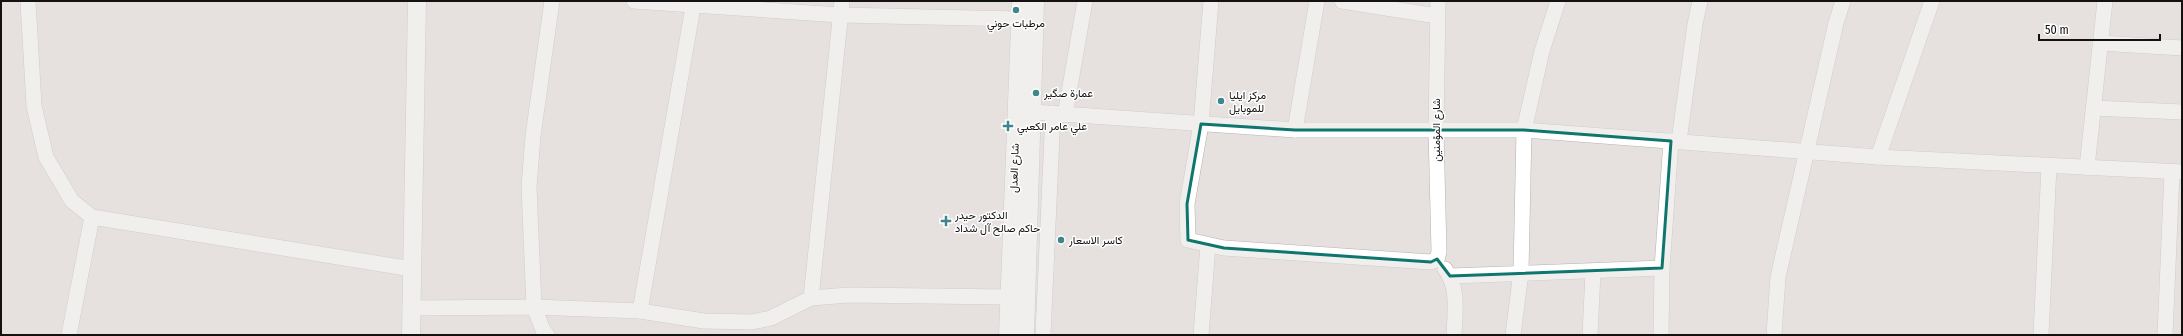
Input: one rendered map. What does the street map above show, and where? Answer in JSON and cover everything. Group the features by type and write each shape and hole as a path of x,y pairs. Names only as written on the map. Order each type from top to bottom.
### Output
{"street":[{"path":"28,1 34,106 46,157 72,201 92,217 412,269"},
{"path":"411,335 417,1"},
{"path":"547,335 543,330 534,307 529,187 533,136 552,1"},
{"path":"634,1 841,8 1020,19"},
{"name":"شارع العدل","path":"1008,335 1021,1"},
{"name":"شارع العدل","path":"1025,335 1033,112 1035,1"},
{"path":"1043,335 1059,114 1085,1"},
{"path":"1210,1 1201,124 1187,204 1188,240 1208,245 1431,262 1437,259 1450,276 1456,298 1454,335"},
{"path":"1295,130 1318,1"},
{"path":"1342,1 1438,8"},
{"path":"1513,335 1521,272 1524,130 1542,51 1558,1"},
{"path":"1661,335 1662,268 1675,141 1700,1"},
{"path":"1774,335 1778,277 1836,23 1843,1"},
{"path":"1878,157 1932,1"},
{"path":"2087,167 2105,1"},
{"path":"640,311 694,3"},
{"path":"811,298 841,8"},
{"name":"شارع المؤمنين","path":"1437,259 1439,252 1436,130 1438,8"},
{"path":"2100,43 2182,48"},
{"path":"2093,108 2182,112"},
{"path":"1033,112 1295,130 1524,130 1878,157 2177,172 2165,335"},
{"path":"2041,335 2049,166"},
{"path":"69,335 92,217"},
{"path":"1201,335 1208,245"},
{"path":"1450,276 1521,272 1593,272 1662,268"},
{"path":"1590,335 1593,272"},
{"path":"412,308 534,307 640,311 704,321 752,322 770,318 811,298 849,295 1009,297"}],"highlighted area":[{"path":"1201,124 1295,130 1524,130 1671,141 1662,268 1450,276 1437,259 1431,262 1224,248 1188,240 1187,204"}],"place":[{"name":"مرطبات حوني","path":"1016,10"},
{"name":"عمارة صگير","path":"1036,93"},
{"name":"مركز ايليا للموبايل","path":"1221,101"},
{"name":"علي عامر الكعبي","path":"1008,126"},
{"name":"الدكتور حيدر حاكم صالح آل شداد","path":"946,221"},
{"name":"كاسر الاسعار","path":"1061,240"}]}
